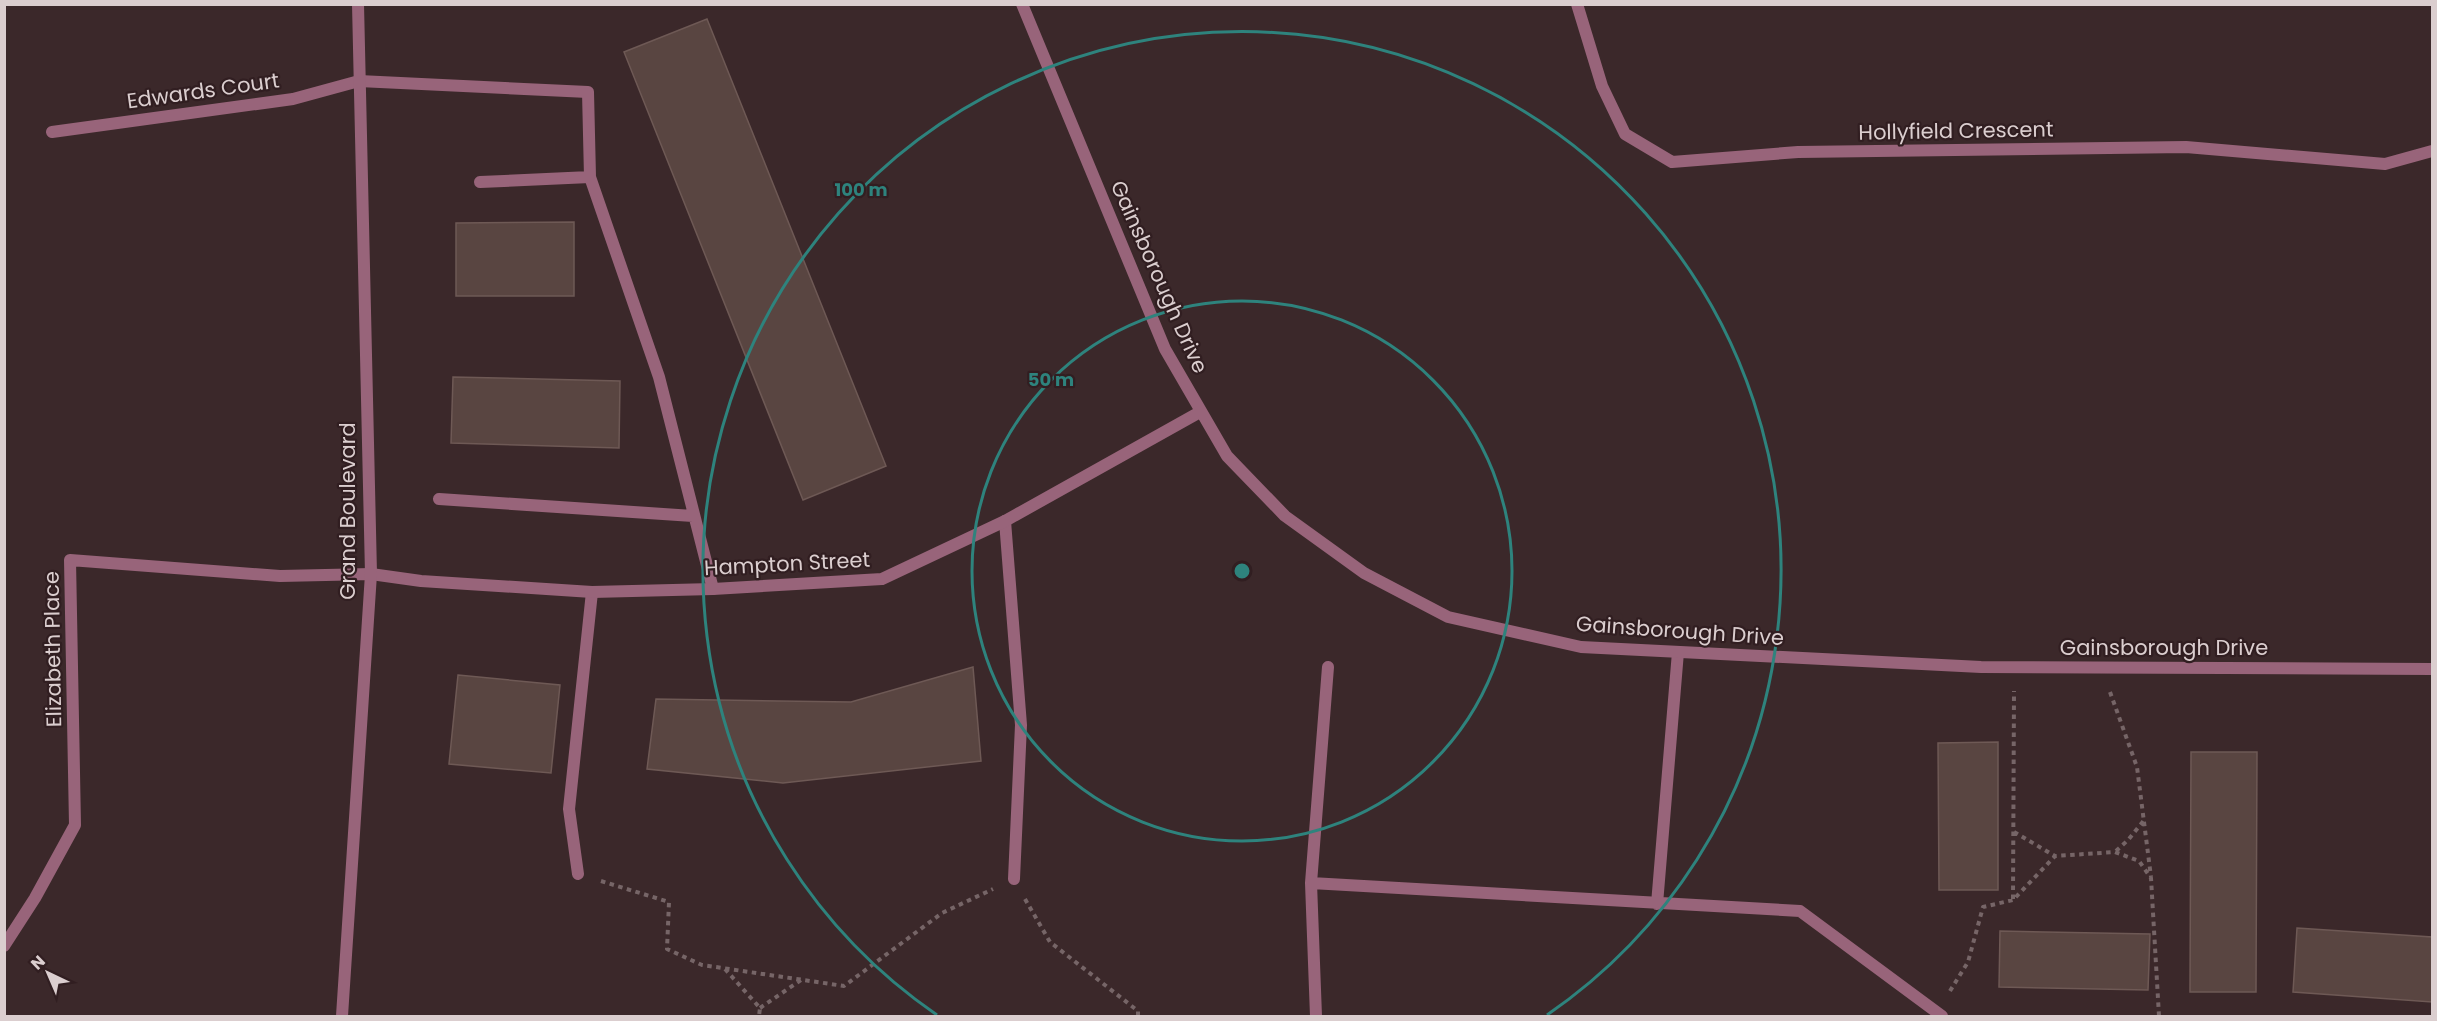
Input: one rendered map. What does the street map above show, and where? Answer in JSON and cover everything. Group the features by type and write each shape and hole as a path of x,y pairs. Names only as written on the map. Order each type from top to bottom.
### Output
{"street":[{"name":"Grand Boulevard","path":"342,1017 371,574 358,4"},
{"name":"Gainsborough Drive","path":"1022,4 1165,349 1227,456 1285,516 1364,573 1448,617 1581,647 2014,667 2433,669"},
{"name":"Hollyfield Crescent","path":"1577,4 1602,86 1625,134 1672,162 1798,152 2186,147 2385,164 2433,151"},
{"name":"Edwards Court","path":"52,132 293,99 359,81 588,92 590,177"},
{"path":"480,182 590,177 659,377 693,516 714,588"},
{"name":"Hampton Street","path":"371,574 422,581 592,592 882,579 1005,521 1200,412"},
{"path":"439,499 693,516"},
{"path":"1005,521 1021,725 1014,879"},
{"name":"Elizabeth Place","path":"4,946 35,898 75,825 70,560 280,576 371,574"},
{"path":"578,874 569,809 592,592"},
{"path":"1657,904 1678,652"},
{"path":"1316,1017 1311,883 1328,667"},
{"path":"1311,883 1800,911 1940,1014"}],"path":[{"path":"2013,900 2014,667"},
{"path":"2101,668 2137,767 2151,878 2159,1017"},
{"path":"2115,852 2145,819"},
{"path":"2014,832 2055,856 2115,852 2139,861 2151,878"},
{"path":"1940,1014 1968,962 1983,907 2013,900 2055,856"},
{"path":"578,874 669,902 667,949 702,965 844,986 942,913 1014,879 1050,942 1138,1011 1138,1017"},
{"path":"725,968 760,1008 759,1017"},
{"path":"760,1008 801,980"}],"building":[{"path":"707,19 886,466 803,500 624,52"},
{"path":"574,222 574,296 456,296 456,223"},
{"path":"453,377 620,381 619,448 451,443"},
{"path":"973,667 981,761 783,783 647,769 656,699 851,702"},
{"path":"458,675 560,685 551,773 449,764"},
{"path":"1998,742 1998,890 1939,890 1938,743"},
{"path":"2191,752 2257,752 2256,992 2190,992"},
{"path":"2297,928 2432,937 2432,1002 2293,992"},
{"path":"2000,931 2150,934 2148,990 1999,987"}]}
